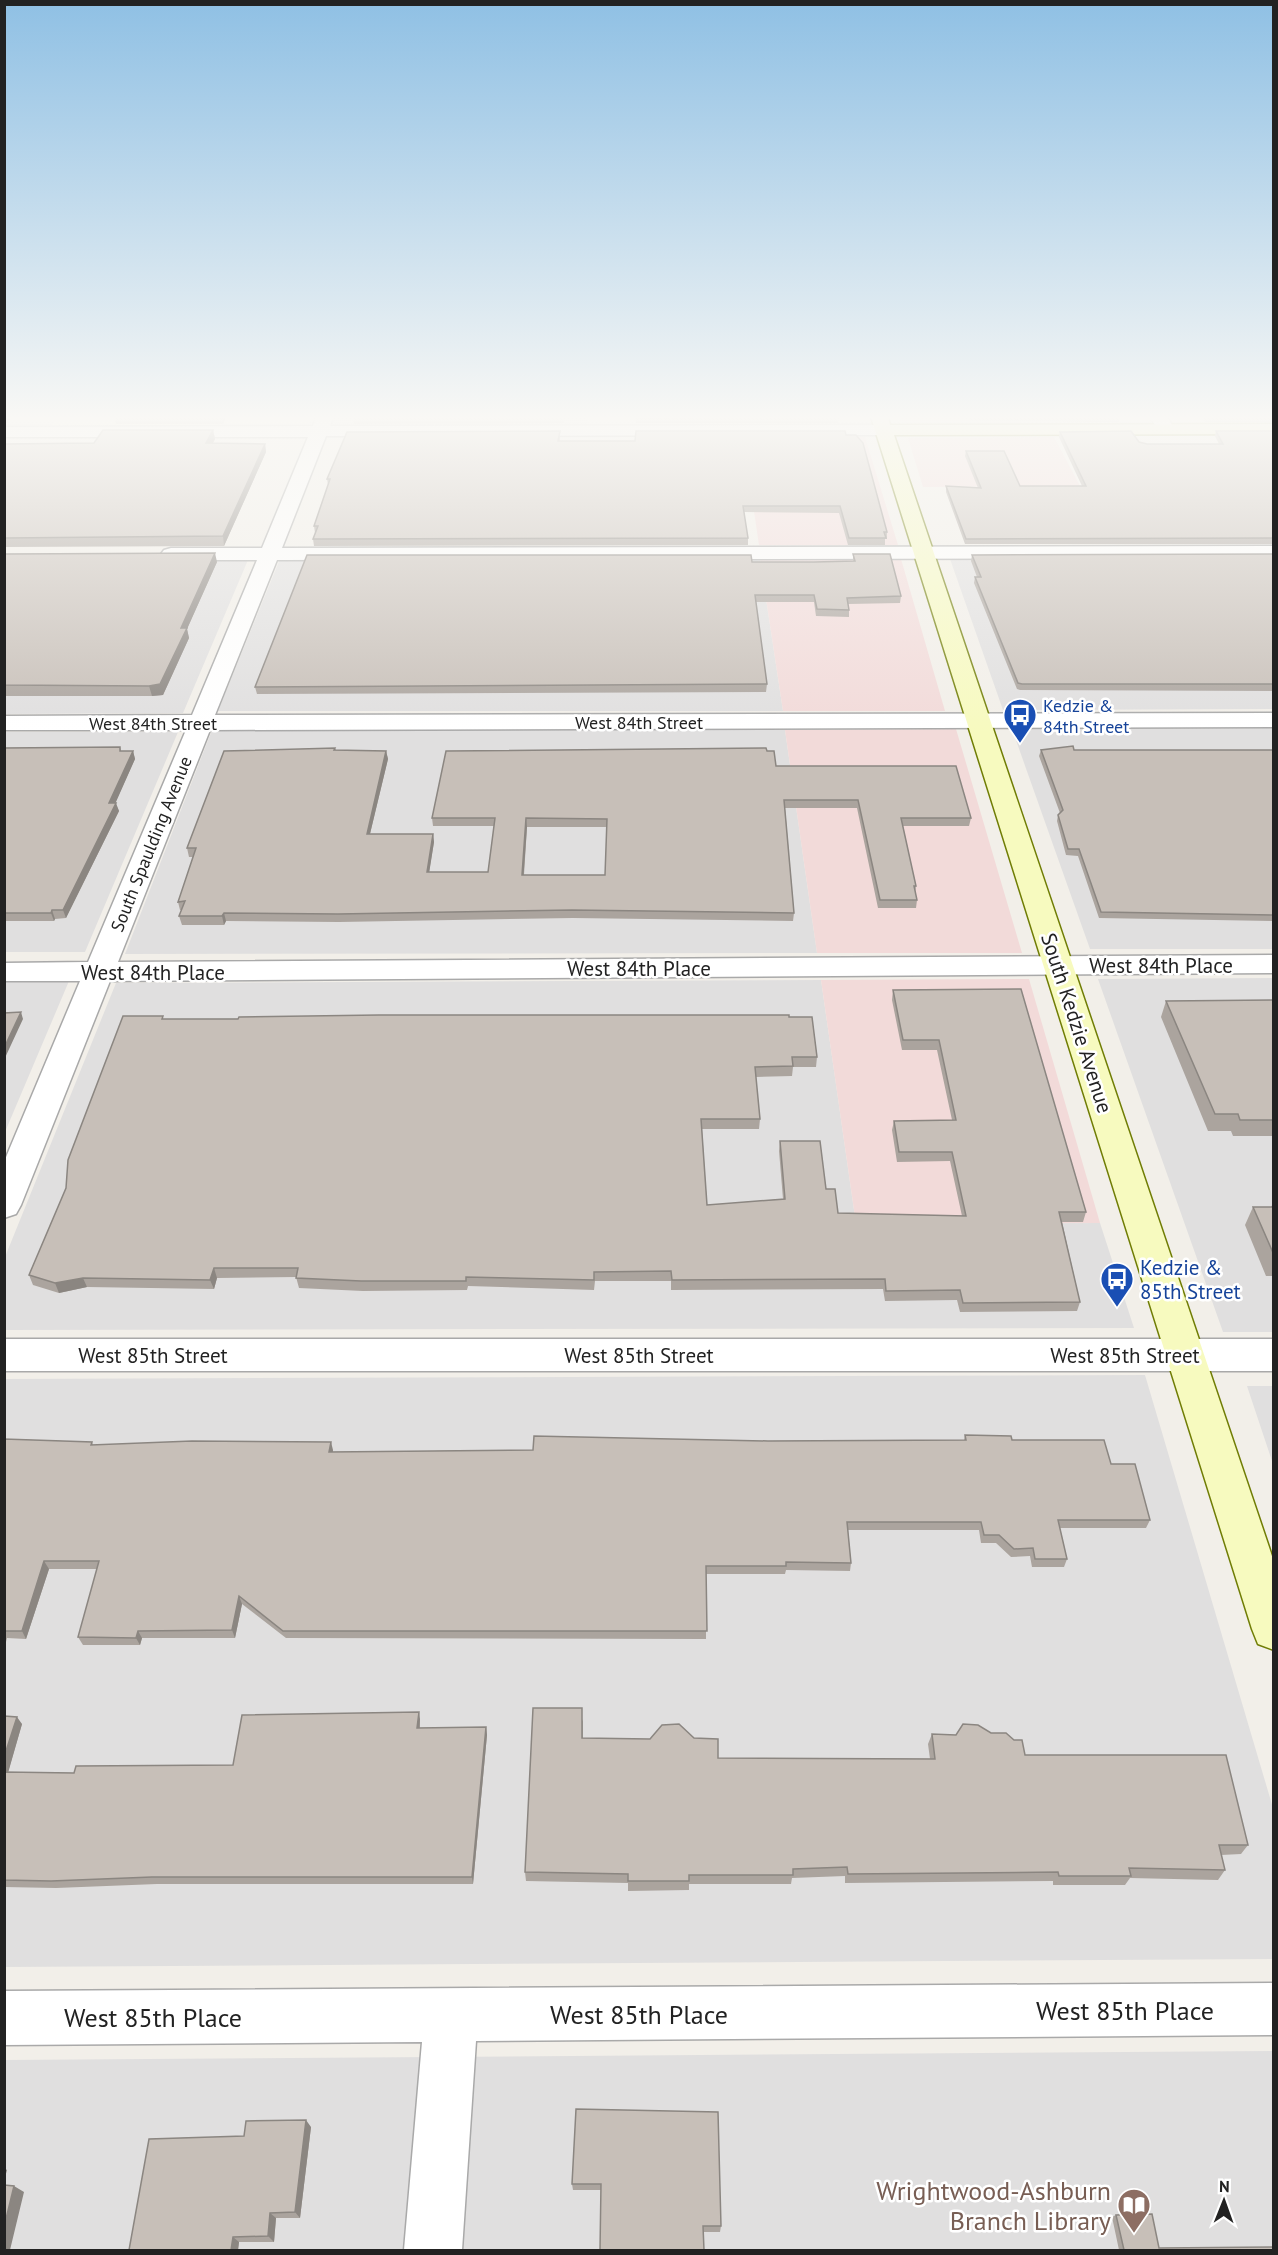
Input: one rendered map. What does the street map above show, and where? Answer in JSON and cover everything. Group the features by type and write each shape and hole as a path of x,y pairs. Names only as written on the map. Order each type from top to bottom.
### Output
{"main road":[{"name":"South Kedzie Avenue","path":"914,522 1274,1629"}],"street":[{"name":"South Spaulding Avenue","path":"4,1204 282,522"},
{"path":"156,554 1274,552"},
{"name":"West 84th Street","path":"4,723 1274,720"},
{"name":"West 84th Place","path":"4,972 1274,964"},
{"name":"West 85th Street","path":"4,1355 1274,1355"},
{"name":"West 85th Place","path":"4,2018 1274,2009"},
{"path":"433,2250 451,2015"}],"shaded area":[{"path":"756,522 891,522 898,545 759,545"},
{"path":"1273,558 1273,709 1003,710 950,559"},
{"path":"280,559 760,559 783,711 218,711"},
{"path":"760,559 901,559 945,711 783,711"},
{"path":"4,560 248,560 183,713 5,714"},
{"path":"1273,728 1273,949 1090,949 1012,729"},
{"path":"956,729 1022,953 817,953 785,730"},
{"path":"212,730 785,730 817,953 125,954"},
{"path":"4,732 178,732 85,952 5,952"},
{"path":"1273,978 1273,1332 1223,1332 1098,979"},
{"path":"1029,979 1100,1223 856,1224 821,980"},
{"path":"821,980 856,1224 1100,1223 1134,1328 5,1330 5,1257 116,983"},
{"path":"69,981 5,1132 5,982"},
{"path":"1145,1375 1273,1808 1273,1959 5,1967 4,1379"},
{"path":"1247,1386 1273,1386 1273,1464"},
{"path":"1273,2051 1273,2250 5,2250 4,2060"}],"building":[{"path":"4,522 229,522 223,536 4,538"},
{"path":"315,522 746,522 748,538 313,539 318,526 314,526"},
{"path":"845,522 884,522 886,538 849,538"},
{"path":"960,522 1274,522 1274,538 966,539"},
{"path":"215,553 181,628 187,628 160,684 149,686 4,685 4,554"},
{"path":"853,554 890,554 901,596 847,598 849,610 817,609 814,595 755,595 767,684 255,687 307,555 751,555 752,562 814,562 855,561"},
{"path":"1274,554 1274,684 1018,683 975,577 981,577 972,555"},
{"path":"1073,746 1074,750 1274,750 1274,915 1101,912 1079,849 1068,849 1058,815 1063,810 1041,750"},
{"path":"120,747 120,751 133,751 109,803 116,803 63,910 52,910 51,913 4,913 4,748"},
{"path":"335,748 334,750 386,751 367,834 433,834 427,872 488,872 495,818 432,818 446,751 766,748 767,751 774,751 776,766 956,766 971,818 901,818 917,900 880,900 858,800 784,800 794,913 572,910 338,914 224,913 222,916 179,916 185,901 178,902 196,848 187,848 224,751","holes":["526,818 607,819 605,875 522,875"]},
{"path":"1021,989 1086,1212 1059,1212 1080,1302 963,1303 960,1290 886,1291 885,1279 672,1280 671,1271 594,1272 594,1280 466,1277 466,1281 361,1281 296,1278 298,1268 214,1268 210,1280 83,1278 55,1283 29,1275 66,1188 68,1160 123,1016 163,1016 162,1019 379,1015 789,1015 789,1017 812,1017 817,1057 792,1057 793,1066 755,1067 760,1119 701,1119 707,1205 785,1199 780,1141 820,1141 826,1189 835,1189 838,1213 966,1216 952,1152 899,1152 894,1121 956,1120 939,1040 903,1040 893,990"},
{"path":"1274,1000 1274,1120 1240,1120 1238,1114 1215,1114 1166,1001"},
{"path":"21,1012 4,1048 4,1013"},
{"path":"1253,1207 1274,1207 1274,1255"},
{"path":"965,1435 1011,1436 1012,1440 1104,1440 1111,1464 1135,1464 1150,1520 1058,1520 1067,1559 1035,1559 1033,1548 1014,1549 999,1535 984,1535 981,1522 847,1522 851,1563 786,1562 786,1566 706,1566 707,1631 283,1631 239,1596 232,1630 138,1631 136,1638 78,1637 99,1561 44,1561 22,1631 4,1631 4,1439 92,1442 91,1445 192,1441 331,1442 329,1452 533,1450 534,1436 768,1441 966,1440"},
{"path":"533,1708 582,1708 582,1738 650,1739 662,1725 679,1724 694,1738 718,1739 718,1758 935,1759 932,1734 956,1735 963,1724 978,1725 991,1733 1006,1733 1014,1740 1022,1740 1025,1755 1226,1755 1248,1845 1219,1845 1225,1870 1129,1868 1131,1876 1059,1876 1058,1872 848,1874 847,1867 793,1869 793,1875 689,1875 689,1881 628,1881 628,1874 525,1872"},
{"path":"419,1712 417,1728 486,1727 472,1877 152,1877 51,1881 4,1880 4,1772 74,1773 76,1766 233,1765 242,1715"},
{"path":"4,1716 17,1717 4,1757"},
{"path":"576,2109 718,2112 721,2226 703,2226 704,2250 600,2250 601,2184 572,2184"},
{"path":"306,2120 295,2212 270,2213 268,2236 233,2237 231,2250 129,2250 149,2139 244,2136 246,2121"},
{"path":"4,2185 14,2186 4,2227"},
{"name":"Wrightwood-Ashburn Branch Library","path":"1152,2214 1159,2248 1274,2247 1274,2250 1124,2250 1116,2215"}],"place":[{"name":"Kedzie & 84th Street","path":"1020,744"},
{"name":"Kedzie & 85th Street","path":"1117,1308"},
{"name":"Wrightwood-Ashburn Branch Library","path":"1134,2234"}]}
